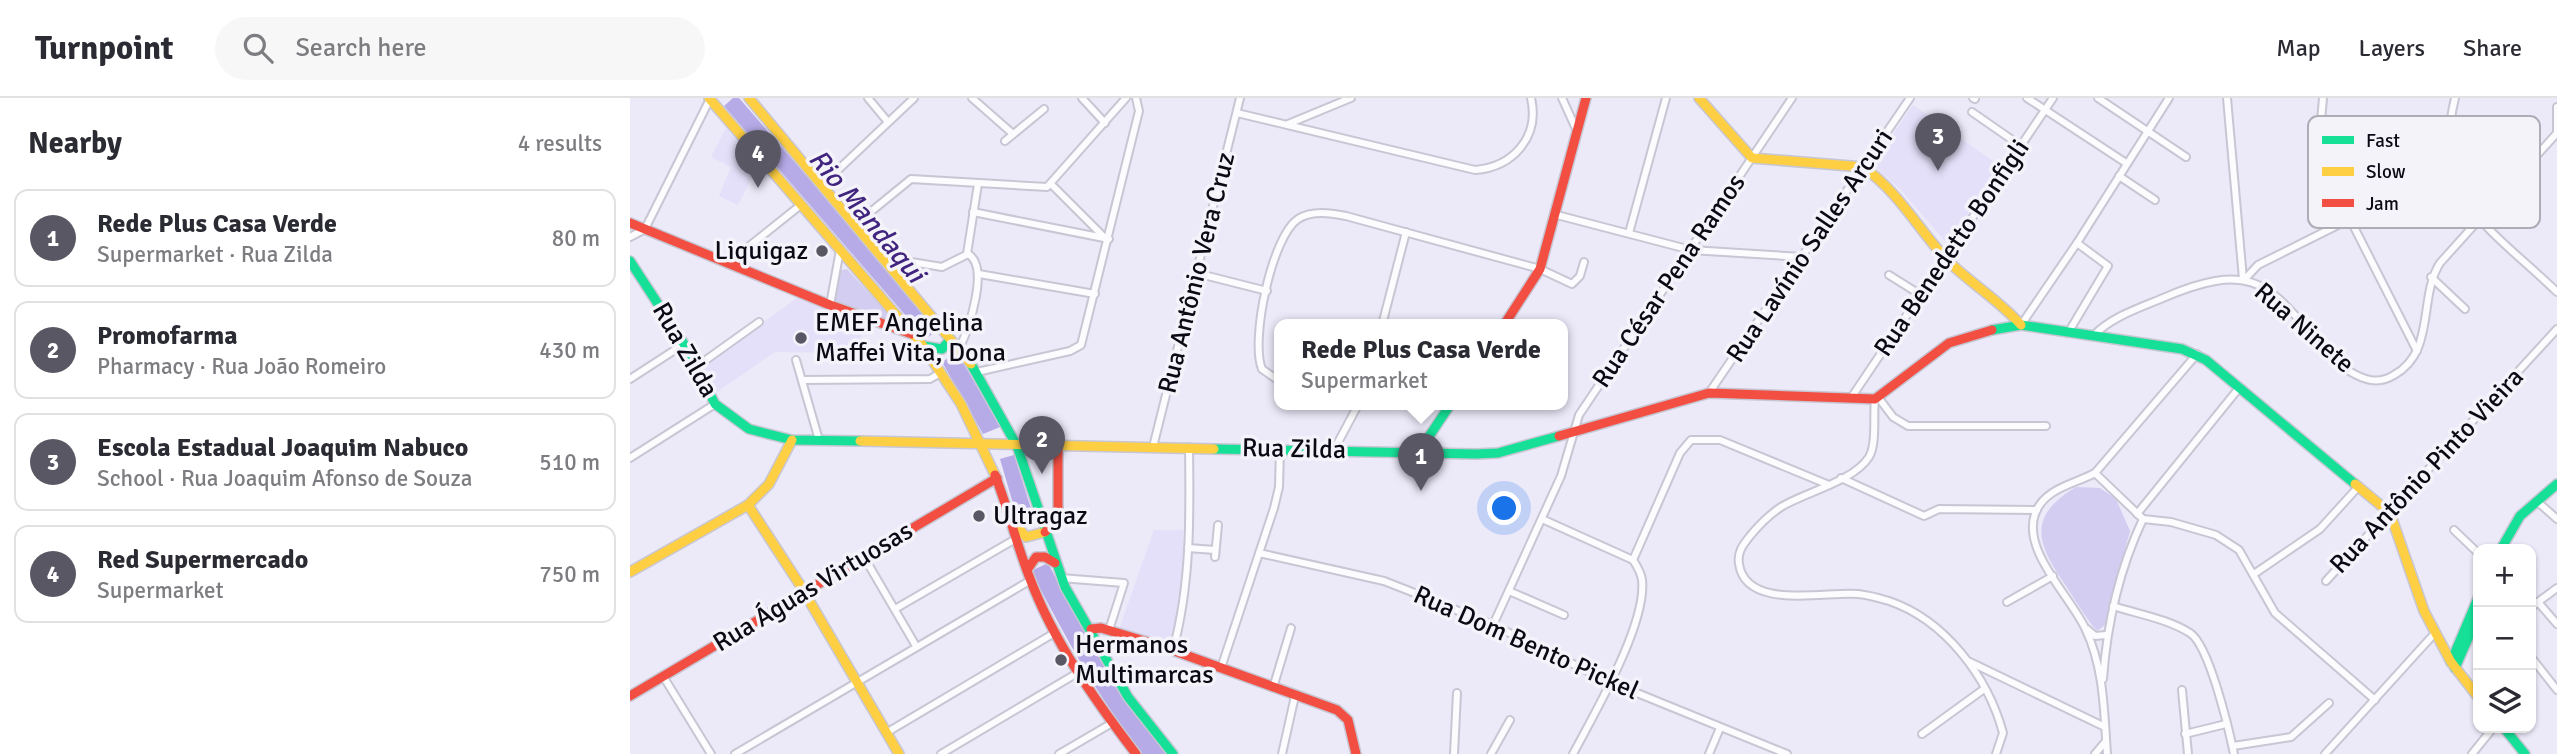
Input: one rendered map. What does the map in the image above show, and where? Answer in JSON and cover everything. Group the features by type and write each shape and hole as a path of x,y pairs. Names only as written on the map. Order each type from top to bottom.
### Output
{"main road":[{"path":"710,98 912,334 927,348 982,444 1010,514 1027,570 1057,632 1112,723 1136,754"},
{"path":"749,98 887,258 960,347 977,372 1017,446 1061,578 1128,697 1173,754"},
{"path":"1508,319 1540,268 1557,215 1586,98"},
{"path":"1699,98 1752,158 1863,167 1892,192 1945,258 2009,310 2021,326"},
{"path":"630,223 830,305 912,334"},
{"name":"Rua Zilda","path":"630,261 684,344 715,404 737,423 749,429 792,440 1058,447 1498,453 1709,393 1876,398"},
{"path":"1876,398 1947,344 1975,333 2021,326 2197,354 2390,513 2435,633 2453,665 2473,691"},
{"path":"927,348 945,347 948,334"},
{"path":"1423,453 1428,438 1447,410"},
{"path":"630,572 748,505 769,484 792,440"},
{"path":"1010,514 1023,536 1035,537 1055,523 1058,515 1058,447"},
{"name":"Rua Águas Virtuosas","path":"630,696 997,478"},
{"path":"2505,544 2521,520 2557,486"},
{"path":"2505,544 2520,516 2557,486"},
{"path":"748,505 804,592 899,754"},
{"path":"1027,570 1036,557 1045,557 1055,563"},
{"path":"2453,665 2475,607"},
{"path":"2453,665 2473,623"},
{"path":"1091,629 1109,630 1172,650 1342,713 1348,720 1356,754"},
{"path":"2508,733 2525,754"}],"street":[{"path":"630,237 645,229 710,98"},
{"path":"868,98 888,122"},
{"path":"823,184 914,98"},
{"path":"972,98 1013,134"},
{"path":"1083,98 1105,123"},
{"path":"857,223 911,180 1041,188 1051,184 1126,98"},
{"path":"977,372 1078,348 1086,336 1139,111 1136,98"},
{"name":"Rua Antônio Vera Cruz","path":"1153,447 1240,98"},
{"path":"1286,124 1351,98"},
{"path":"1237,113 1459,167 1488,169 1503,164 1525,144 1534,113 1531,98"},
{"path":"1562,98 1579,132"},
{"path":"1629,233 1665,98"},
{"name":"Rua César Pena Ramos","path":"1493,625 1560,476 1572,432 1584,407 1792,98"},
{"name":"Rua Lavínio Salles Arcuri","path":"1709,393 1910,98"},
{"path":"2027,98 2126,163"},
{"name":"Rua Benedetto Bonfigli","path":"1851,398 2053,98"},
{"path":"2098,98 2186,157"},
{"path":"2021,326 2169,98"},
{"path":"2227,98 2244,279"},
{"path":"2321,116 2323,98"},
{"path":"2451,116 2455,98"},
{"path":"2540,152 2557,133 2557,107"},
{"path":"1005,141 1044,108"},
{"path":"1972,112 2021,146"},
{"path":"2119,176 2155,200"},
{"path":"967,254 978,184"},
{"path":"1051,184 1107,238"},
{"path":"728,263 802,204"},
{"path":"973,212 1107,238"},
{"path":"1274,377 1262,369 1258,351 1267,291 1282,236 1299,218 1309,214 1335,214 1406,232 1540,268 1572,284 1580,276 1584,262"},
{"path":"1557,215 1691,250 1802,257"},
{"path":"2244,279 2258,265 2332,228"},
{"path":"2355,228 2417,351"},
{"path":"2417,351 2424,331 2431,277 2472,228"},
{"path":"2490,228 2557,292"},
{"path":"1384,319 1406,232"},
{"path":"2068,333 2108,267 2077,243"},
{"path":"830,305 840,250"},
{"path":"887,258 942,267 967,254"},
{"path":"960,347 967,332 979,274 977,262 967,254"},
{"path":"1196,273 1267,291"},
{"path":"979,274 1096,295"},
{"path":"1889,275 1920,295"},
{"path":"2431,277 2465,309"},
{"name":"Rua Ninete","path":"2093,336 2101,327 2125,314 2192,285 2214,279 2244,279 2272,294 2332,357 2362,379 2377,381 2398,373 2417,351"},
{"path":"696,367 759,322"},
{"name":"Rua Antônio Pinto Vieira","path":"2326,581 2557,329"},
{"path":"630,379 684,344"},
{"path":"2103,690 2098,662 2085,628 2034,541 2033,523 2037,510 2053,492 2095,473 2197,354"},
{"path":"796,360 819,440"},
{"path":"802,380 930,379 942,372"},
{"path":"2107,754 2103,690 2106,635 2140,516 2239,387"},
{"path":"1876,398 1893,417 1908,426 2046,426"},
{"path":"1876,398 1870,456 1829,485 1783,506 1755,530 1738,554 1741,574 1748,584 1768,592 1788,595 1856,594 1900,605 1939,630 1968,662 1984,689 2003,733 1996,754"},
{"path":"630,458 715,404"},
{"path":"1334,450 1355,410"},
{"path":"1633,560 1680,453 1691,440 1720,440 1829,485"},
{"path":"1172,650 1184,611 1189,447"},
{"path":"1221,668 1277,497 1279,449"},
{"path":"2095,473 2140,516 2217,535 2239,550 2275,613 2375,699"},
{"path":"1841,478 1924,516 1939,509 2037,510"},
{"path":"2254,574 2320,529 2359,486"},
{"path":"2539,503 2557,519"},
{"path":"1542,519 1633,560 1640,571 1642,597 1610,682 1573,754"},
{"path":"1188,548 1215,553 1218,524"},
{"path":"2454,530 2473,548"},
{"path":"895,609 1017,538"},
{"name":"Rua Dom Bento Pickel","path":"1259,553 1384,581 1493,625 1610,682 1787,754"},
{"path":"864,557 916,646"},
{"path":"2007,602 2053,576"},
{"path":"1061,578 1119,580 1125,586 1109,630"},
{"path":"735,754 1031,580"},
{"path":"2532,607 2557,588"},
{"path":"1509,591 1564,615"},
{"path":"2538,602 2557,624"},
{"path":"2113,606 2173,625 2198,640 2208,658 2234,754"},
{"path":"1273,688 1291,628"},
{"path":"2085,628 2095,636 2106,635"},
{"path":"886,733 1057,632"},
{"path":"2325,754 2435,633"},
{"path":"1968,662 2105,727"},
{"path":"2536,663 2557,690"},
{"path":"941,754 1079,672"},
{"path":"663,676 710,754"},
{"path":"1922,734 1984,689"},
{"path":"2182,690 2188,754"},
{"path":"1454,754 1457,693"},
{"path":"1282,754 1295,696"},
{"path":"2233,746 2291,737 2329,702"},
{"path":"1491,754 1510,720"},
{"path":"1059,754 1112,723"},
{"path":"2185,734 2226,724"},
{"path":"1709,754 1720,729"},
{"path":"2472,754 2489,733"},
{"path":"2095,754 2106,741"},
{"path":"1765,754 1768,746"}],"shaded area":[{"path":"733,98 739,98 939,328 926,339 724,106"},
{"path":"1913,105 2000,166 1951,239 1944,240 1901,190 1875,167 1875,161"},
{"path":"726,128 758,165 738,205 719,196 731,167 711,157"},
{"path":"847,269 890,316 887,321 834,300 841,270"},
{"name":"EMEF Angelina Maffei Vita, Dona","path":"798,297 865,325 855,353 775,352 717,392 703,366"},
{"path":"957,352 1000,427 983,434 942,362"},
{"path":"1014,455 1034,518 1019,524 1000,459"},
{"path":"2076,487 2100,488 2116,499 2130,531 2105,625 2097,631 2048,557 2041,532 2049,509"},
{"path":"1154,530 1183,530 1183,576 1179,612 1170,646 1119,629"},
{"path":"1048,563 1066,598 1169,754 1142,754 1096,688 1031,571"}],"traffic: fast":[{"path":"630,261 684,344 715,404 749,429 792,440 860,441"},
{"path":"1992,330 2021,325 2182,349 2206,360 2355,484"},
{"path":"923,346 942,349 949,341 948,331"},
{"path":"971,364 1017,446 1065,587 1128,697 1173,754"},
{"path":"1423,453 1428,438 1447,410"},
{"path":"1214,449 1476,454 1498,453 1559,436"},
{"path":"2504,544 2520,516 2557,484"},
{"path":"2451,662 2474,607"},
{"path":"2455,668 2473,627"},
{"path":"2508,733 2525,754"}],"traffic: slow":[{"path":"709,98 923,346 961,404 995,475"},
{"path":"749,98 971,364"},
{"path":"1699,98 1752,158 1863,167 1898,199 1947,260 2021,325"},
{"path":"630,572 748,505 769,484 792,440"},
{"path":"860,441 1214,449"},
{"path":"2355,484 2390,513 2424,611 2451,662 2473,691"},
{"path":"748,505 800,585 899,754"},
{"path":"1017,526 1026,537 1045,532"}],"traffic: jam":[{"path":"1508,319 1540,269 1586,98"},
{"path":"630,223 830,305 912,334"},
{"path":"1559,436 1709,393 1875,399 1949,343 1992,330"},
{"path":"1045,532 1055,523 1058,515 1058,447"},
{"path":"995,475 1024,564 1050,624 1090,691 1136,754"},
{"path":"630,696 997,478"},
{"path":"1027,570 1036,557 1045,557 1055,563"},
{"path":"1091,629 1101,628 1158,645 1337,710 1348,720 1356,754"}],"place":[{"name":"Escola Estadual Joaquim Nabuco","path":"1938,171"},
{"name":"Red Supermercado","path":"758,188"},
{"name":"Liquigaz","path":"822,251"},
{"name":"EMEF Angelina Maffei Vita, Dona","path":"801,338"},
{"name":"Promofarma","path":"1042,474"},
{"name":"Rede Plus Casa Verde","path":"1421,491"},
{"name":"Ultragaz","path":"979,516"},
{"name":"Hermanos Multimarcas","path":"1061,660"}],"water label":[{"name":"Rio Mandaqui","path":"867,216"}]}
